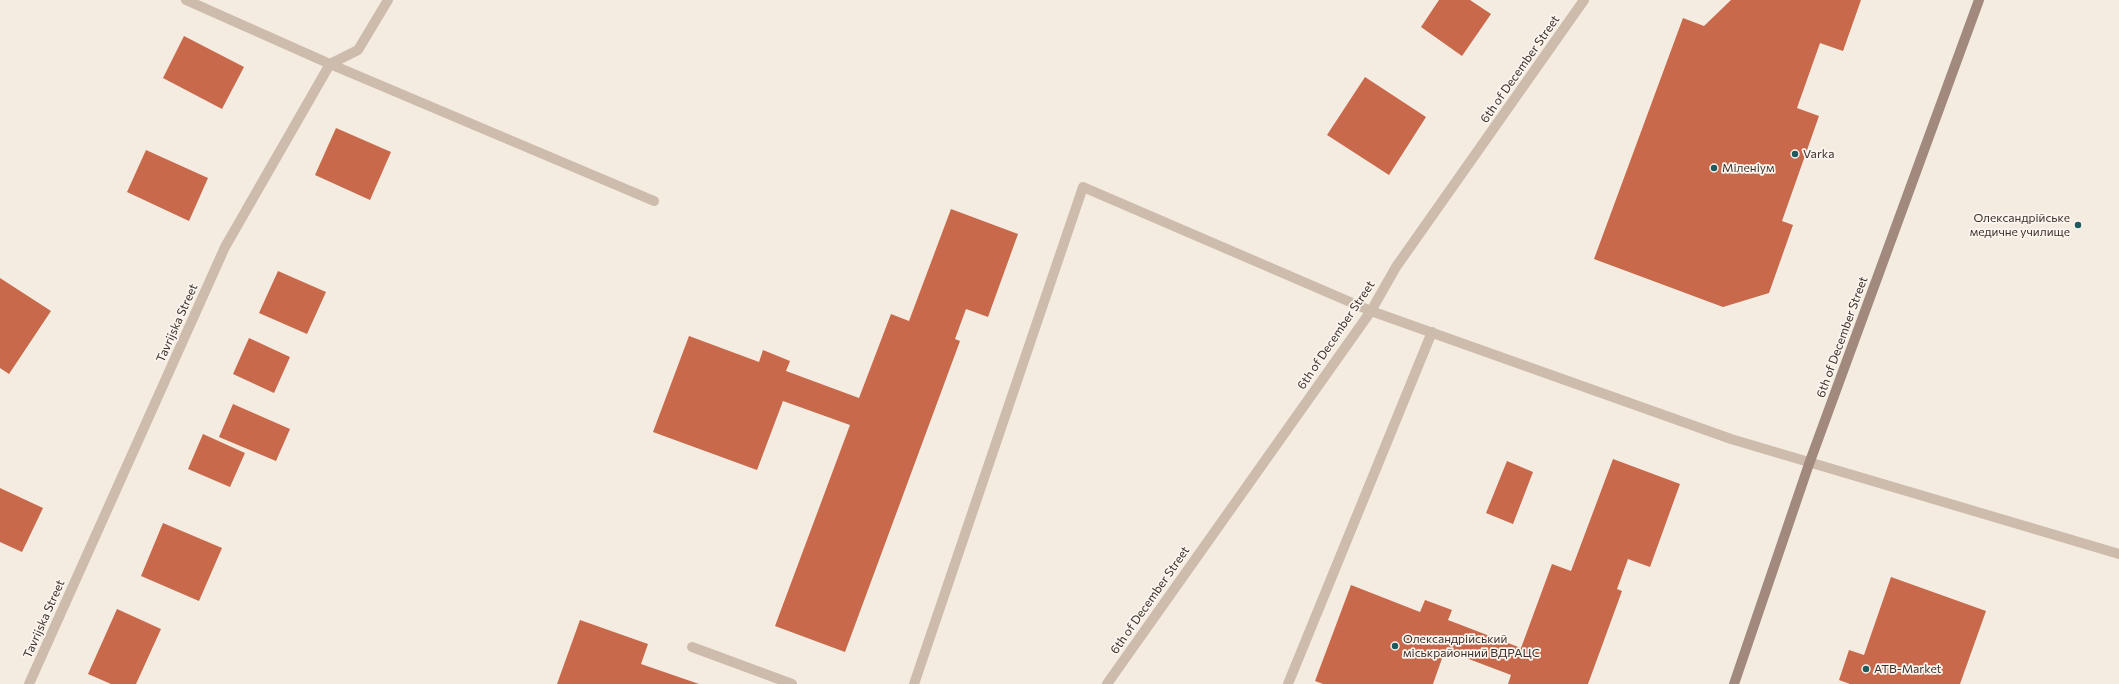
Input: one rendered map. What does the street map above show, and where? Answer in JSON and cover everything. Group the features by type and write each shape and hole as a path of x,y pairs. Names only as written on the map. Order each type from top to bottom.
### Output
{"street":[{"path":"186,0 330,64 654,201"},
{"path":"330,64 358,50 388,0"},
{"name":"6th of December Street","path":"1107,684 1371,310 1396,267 1584,0"},
{"name":"6th of December Street","path":"1734,684 1809,464 1979,0"},
{"name":"Tavrijska Street","path":"29,684 225,247 330,64"},
{"path":"914,684 1083,187 1371,310 1731,439 1809,464 2119,554"},
{"path":"1288,684 1432,332"},
{"path":"692,647 792,684"}],"building":[{"path":"1439,0 1470,0 1491,14 1462,56 1421,27"},
{"name":"Міленіум","path":"1731,0 1861,0 1843,51 1820,43 1797,108 1819,116 1782,221 1793,225 1769,293 1723,307 1594,259 1683,18 1704,26"},
{"path":"184,36 244,67 222,109 163,78"},
{"path":"1365,77 1426,117 1389,175 1327,135"},
{"path":"336,128 391,152 370,200 315,175"},
{"path":"146,150 208,178 189,221 127,192"},
{"path":"951,209 1018,234 988,317 966,309 955,339 960,341 845,652 775,626 850,425 783,401 757,470 653,432 689,336 759,362 763,350 790,361 786,371 859,398 891,314 909,321"},
{"path":"278,271 326,292 307,334 259,313"},
{"path":"0,278 51,311 9,374 0,368"},
{"path":"249,338 290,357 274,393 233,374"},
{"path":"233,404 290,429 276,461 219,437"},
{"path":"203,434 245,453 230,487 188,469"},
{"path":"1613,459 1680,484 1650,567 1628,559 1617,589 1622,591 1588,684 1508,684 1511,675 1445,650 1433,684 1323,684 1315,681 1351,585 1420,612 1425,600 1452,610 1448,620 1521,648 1552,564 1571,571"},
{"path":"1507,461 1533,472 1513,524 1486,513"},
{"path":"0,488 43,508 22,552 0,542"},
{"path":"163,523 222,548 199,601 141,576"},
{"path":"1891,577 1986,611 1960,684 1850,684 1839,680 1849,650 1864,655"},
{"path":"117,609 161,629 136,684 111,684 88,674"},
{"path":"580,620 648,644 641,664 699,684 557,684"}],"place":[{"name":"Varka","path":"1795,154"},
{"name":"Міленіум","path":"1714,168"},
{"name":"Олександрійське медичне училище","path":"2078,225"},
{"name":"Олександрійський міськрайонний ВДРАЦС","path":"1395,646"},
{"name":"ATB-Market","path":"1866,669"}]}
